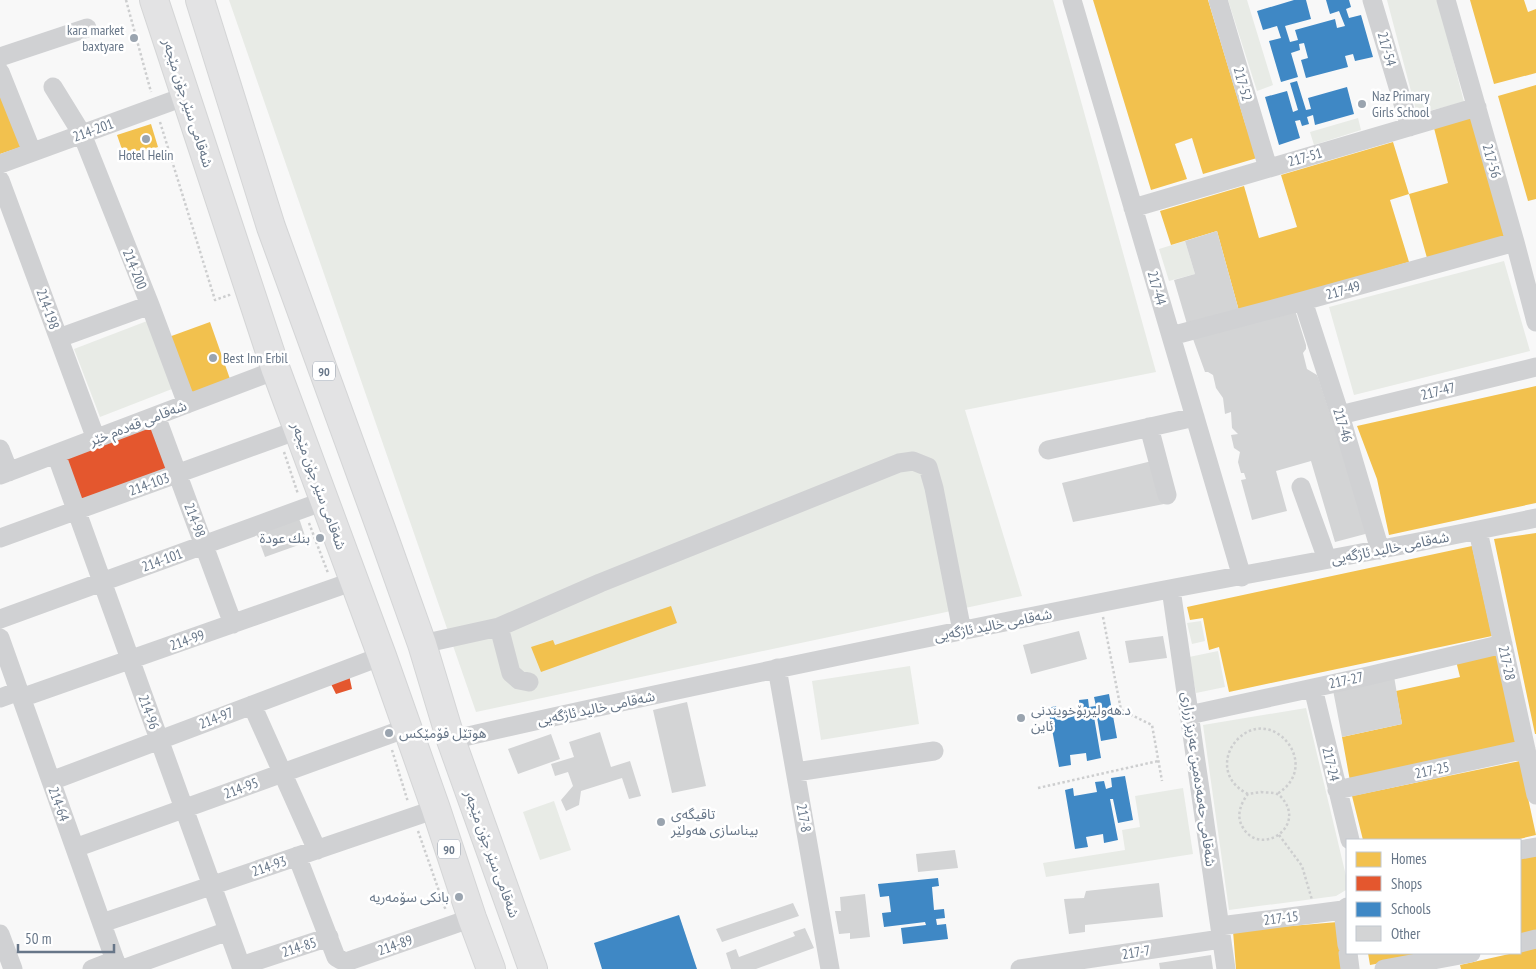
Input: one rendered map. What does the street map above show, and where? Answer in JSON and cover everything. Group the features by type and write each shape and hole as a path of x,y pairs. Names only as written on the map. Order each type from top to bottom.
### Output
{"highway":[{"name":"شەقامی سێر جۆن مێجەر","path":"154,0 276,370 291,432 314,505 344,585 382,656 397,732 460,918 491,969"},
{"name":"شەقامی سێر جۆن مێجەر","path":"200,0 270,227 422,644 451,740 533,969"},
{"path":"214,182 222,192 233,195 245,192 250,188 254,177"},
{"path":"234,241 232,235 234,229 237,224 248,217 260,218 270,227"}],"street":[{"name":"217-44","path":"1072,0 1242,577"},
{"name":"217-52","path":"1218,0 1268,168"},
{"name":"217-54","path":"1372,0 1410,127"},
{"name":"217-56","path":"1446,0 1536,322"},
{"path":"0,57 87,28"},
{"path":"0,72 32,152"},
{"name":"214-200","path":"53,87 82,134 187,404"},
{"name":"214-201","path":"0,164 186,96"},
{"name":"217-51","path":"1133,208 1477,107"},
{"name":"214-198","path":"0,180 96,439"},
{"name":"217-49","path":"1171,336 1515,242"},
{"name":"217-46","path":"1303,301 1340,414 1380,550"},
{"path":"59,338 150,305"},
{"name":"217-47","path":"1340,414 1536,367"},
{"name":"شەقامی قەدەم خێر","path":"4,473 276,370"},
{"name":"214-98","path":"156,416 233,624"},
{"path":"1048,450 1195,417"},
{"path":"1149,427 1167,495"},
{"name":"214-103","path":"0,538 291,432"},
{"path":"0,449 4,473"},
{"name":"214-96","path":"56,454 242,968"},
{"path":"422,644 499,627 600,583 890,466 913,461 928,467 934,488 962,631"},
{"path":"1301,487 1327,559"},
{"name":"214-101","path":"0,619 314,505"},
{"name":"شەقامی خالید ئاژگەیی","path":"451,740 778,668 1536,518"},
{"name":"217-28","path":"1478,531 1536,794"},
{"name":"214-99","path":"0,698 20,694 130,660 344,585"},
{"name":"شەقامی حەمەدەمین عەزیز زراری","path":"1171,589 1226,969"},
{"path":"499,627 511,672 519,680 529,682"},
{"name":"214-64","path":"0,638 119,966"},
{"name":"217-27","path":"1190,715 1503,644"},
{"name":"214-97","path":"51,781 382,656"},
{"name":"217-8","path":"778,668 830,969"},
{"name":"217-24","path":"1313,688 1350,839"},
{"path":"252,705 317,850"},
{"name":"214-95","path":"75,848 397,732"},
{"name":"217-25","path":"1337,790 1526,749"},
{"path":"796,772 934,751"},
{"name":"214-93","path":"102,923 424,813"},
{"path":"1521,850 1536,847"},
{"name":"214-89","path":"297,856 336,957 352,965 460,918"},
{"path":"1345,909 1346,927"},
{"name":"217-15","path":"1221,932 1345,909"},
{"path":"92,969 119,966 228,931"},
{"name":"217-7","path":"1020,969 1089,964 1221,932"},
{"path":"0,934 13,969"},
{"name":"214-85","path":"242,968 329,937"},
{"path":"1521,943 1536,939"},
{"path":"1348,954 1350,969"},
{"path":"1384,969 1436,964 1468,954"}],"path":[{"path":"126,0 155,107 215,300 229,295 233,304"},
{"path":"291,432 284,437 281,444 314,505 318,548 344,585"},
{"path":"1100,603 1121,710 1152,725 1162,782"},
{"path":"1248,794 1243,800 1239,814 1243,829 1249,835 1263,840 1271,839 1284,831 1288,823 1289,814 1288,806 1283,799 1277,794 1261,792 1248,794 1240,790 1233,783 1227,764 1228,754 1232,745 1239,738 1247,732 1256,729 1266,729 1276,732 1285,738 1292,747 1295,757 1296,767 1293,777 1287,786 1277,794"},
{"path":"397,732 460,918"},
{"path":"1038,788 1158,761"},
{"path":"1279,835 1302,866 1316,914"}],"shaded area":[{"path":"229,0 1053,0 1156,372 965,410 1022,596 476,712"},
{"path":"1228,0 1247,0 1273,85 1257,91"},
{"path":"1387,0 1438,0 1464,102 1417,114"},
{"path":"1358,118 1361,130 1314,145 1310,132"},
{"path":"1185,241 1195,274 1169,281 1159,249"},
{"path":"1504,261 1530,351 1354,395 1329,307"},
{"path":"147,321 172,389 100,417 74,349"},
{"path":"1201,621 1205,641 1192,644 1187,623"},
{"path":"1218,651 1225,687 1196,693 1189,657"},
{"path":"910,666 919,724 821,740 812,681"},
{"path":"1306,708 1346,876 1346,890 1336,896 1229,910 1203,725"},
{"path":"1183,788 1193,854 1046,877 1043,863 1125,850 1122,830 1140,827 1135,796"},
{"path":"554,801 571,850 540,860 523,812"}],"building: Homes":[{"path":"1093,0 1208,0 1257,158 1203,174 1192,138 1175,144 1187,179 1151,190"},
{"path":"1470,0 1524,0 1528,12 1536,9 1536,73 1494,84"},
{"path":"1536,85 1536,199 1528,201 1498,96"},
{"path":"0,91 21,147 0,154"},
{"path":"1473,117 1505,236 1427,258 1409,194 1448,183 1434,128"},
{"path":"151,124 158,147 125,158 117,135"},
{"path":"1393,142 1409,194 1390,200 1409,262 1239,311 1217,231 1171,245 1160,211 1244,186 1259,238 1297,227 1281,175"},
{"path":"210,322 230,379 186,395 166,338"},
{"path":"1536,386 1536,503 1389,535 1377,479 1357,426"},
{"path":"1536,533 1536,734 1535,734 1494,539"},
{"path":"1472,546 1492,636 1229,692 1219,647 1209,650 1203,618 1190,620 1187,607"},
{"path":"671,606 677,623 541,672 531,647 553,640 555,645"},
{"path":"1498,652 1518,744 1350,781 1342,737 1402,724 1396,691 1460,677 1456,661"},
{"path":"1520,761 1536,835 1519,839 1363,839 1352,796"},
{"path":"1536,855 1536,932 1521,935 1521,859"},
{"path":"1338,922 1342,969 1236,969 1233,931"},
{"path":"1536,948 1536,969 1461,969 1460,965 1509,954 1521,954 1521,951"},
{"path":"1368,954 1429,954 1370,965"}],"building: Shops":[{"path":"151,423 171,472 79,506 64,458"},
{"path":"349,675 352,689 336,694 330,682"}],"building: Schools":[{"path":"1294,0 1306,0 1311,19 1285,26 1290,42 1298,40 1295,30 1335,19 1337,28 1345,26 1339,11 1330,14 1326,0 1349,0 1351,7 1346,9 1349,18 1361,15 1373,57 1355,61 1353,54 1345,56 1348,67 1306,78 1301,60 1308,58 1304,43 1299,44 1300,50 1291,53 1298,77 1281,82 1269,41 1281,38 1277,26 1263,30 1257,11"},
{"path":"1297,81 1306,110 1311,109 1308,98 1347,87 1354,114 1315,125 1313,115 1307,117 1309,124 1302,126 1300,120 1295,121 1300,138 1279,145 1265,97 1287,91 1293,112 1298,110 1290,83"},
{"path":"1109,694 1117,738 1101,741 1097,717 1094,717 1101,758 1087,761 1086,753 1070,755 1071,765 1059,767 1048,708 1056,706 1057,714 1080,710 1079,700 1088,699 1089,707 1096,706 1094,697"},
{"path":"1125,776 1133,820 1118,823 1113,799 1110,799 1118,840 1104,843 1103,834 1086,837 1088,847 1075,849 1065,790 1073,788 1074,796 1097,792 1095,782 1104,781 1106,789 1112,787 1111,778"},
{"path":"938,878 939,886 932,887 934,910 944,909 945,918 936,919 937,925 946,924 948,939 903,944 901,928 926,925 925,922 884,927 882,913 891,912 889,896 880,897 878,884"},
{"path":"679,915 697,969 602,969 594,943"}],"building: Other":[{"path":"1217,231 1239,311 1187,324 1174,280 1195,274 1185,241"},
{"path":"1295,310 1306,345 1303,353 1307,369 1317,375 1319,380 1369,533 1335,542 1311,461 1276,471 1287,511 1252,520 1241,480 1246,479 1244,473 1241,473 1238,462 1240,452 1234,448 1231,435 1238,434 1232,428 1231,412 1225,414 1223,398 1216,388 1213,375 1205,372 1193,339"},
{"path":"1156,460 1169,503 1073,522 1062,483"},
{"path":"296,515 307,542 265,557 254,527"},
{"path":"1079,631 1087,659 1031,674 1023,645"},
{"path":"1163,636 1167,658 1129,663 1125,641"},
{"path":"1394,676 1402,724 1342,737 1333,690"},
{"path":"687,702 706,786 672,793 653,710"},
{"path":"600,732 611,767 630,761 641,796 629,799 622,778 581,791 579,805 566,811 561,800 573,786 568,772 555,776 551,764 574,757 569,742"},
{"path":"551,734 560,759 518,774 508,749"},
{"path":"955,850 958,868 918,872 916,854"},
{"path":"1159,883 1163,917 1085,925 1085,932 1069,934 1064,899 1084,898 1086,891"},
{"path":"865,894 870,937 850,939 850,933 839,934 835,911 841,911 840,897"},
{"path":"793,903 799,916 722,942 716,929"},
{"path":"805,928 814,948 756,969 731,969 726,953 736,949 739,957 795,936 793,932"},
{"path":"1211,955 1213,969 1160,969 1159,963"}],"place":[{"name":"kara market baxtyare","path":"134,38"},
{"name":"Naz Primary Girls School","path":"1362,104"},
{"name":"Hotel Helin","path":"146,139"},
{"name":"Best Inn Erbil","path":"213,358"},
{"name":"بنك عودة","path":"320,538"},
{"name":"د.هه‌ولیربۆخویندنی ئاین","path":"1021,718"},
{"name":"هوتێل فۆمێکس","path":"389,733"},
{"name":"تاقیگەی بیناسازی هەولێر","path":"661,822"},
{"name":"بانکی سۆمەریە","path":"459,897"}]}
